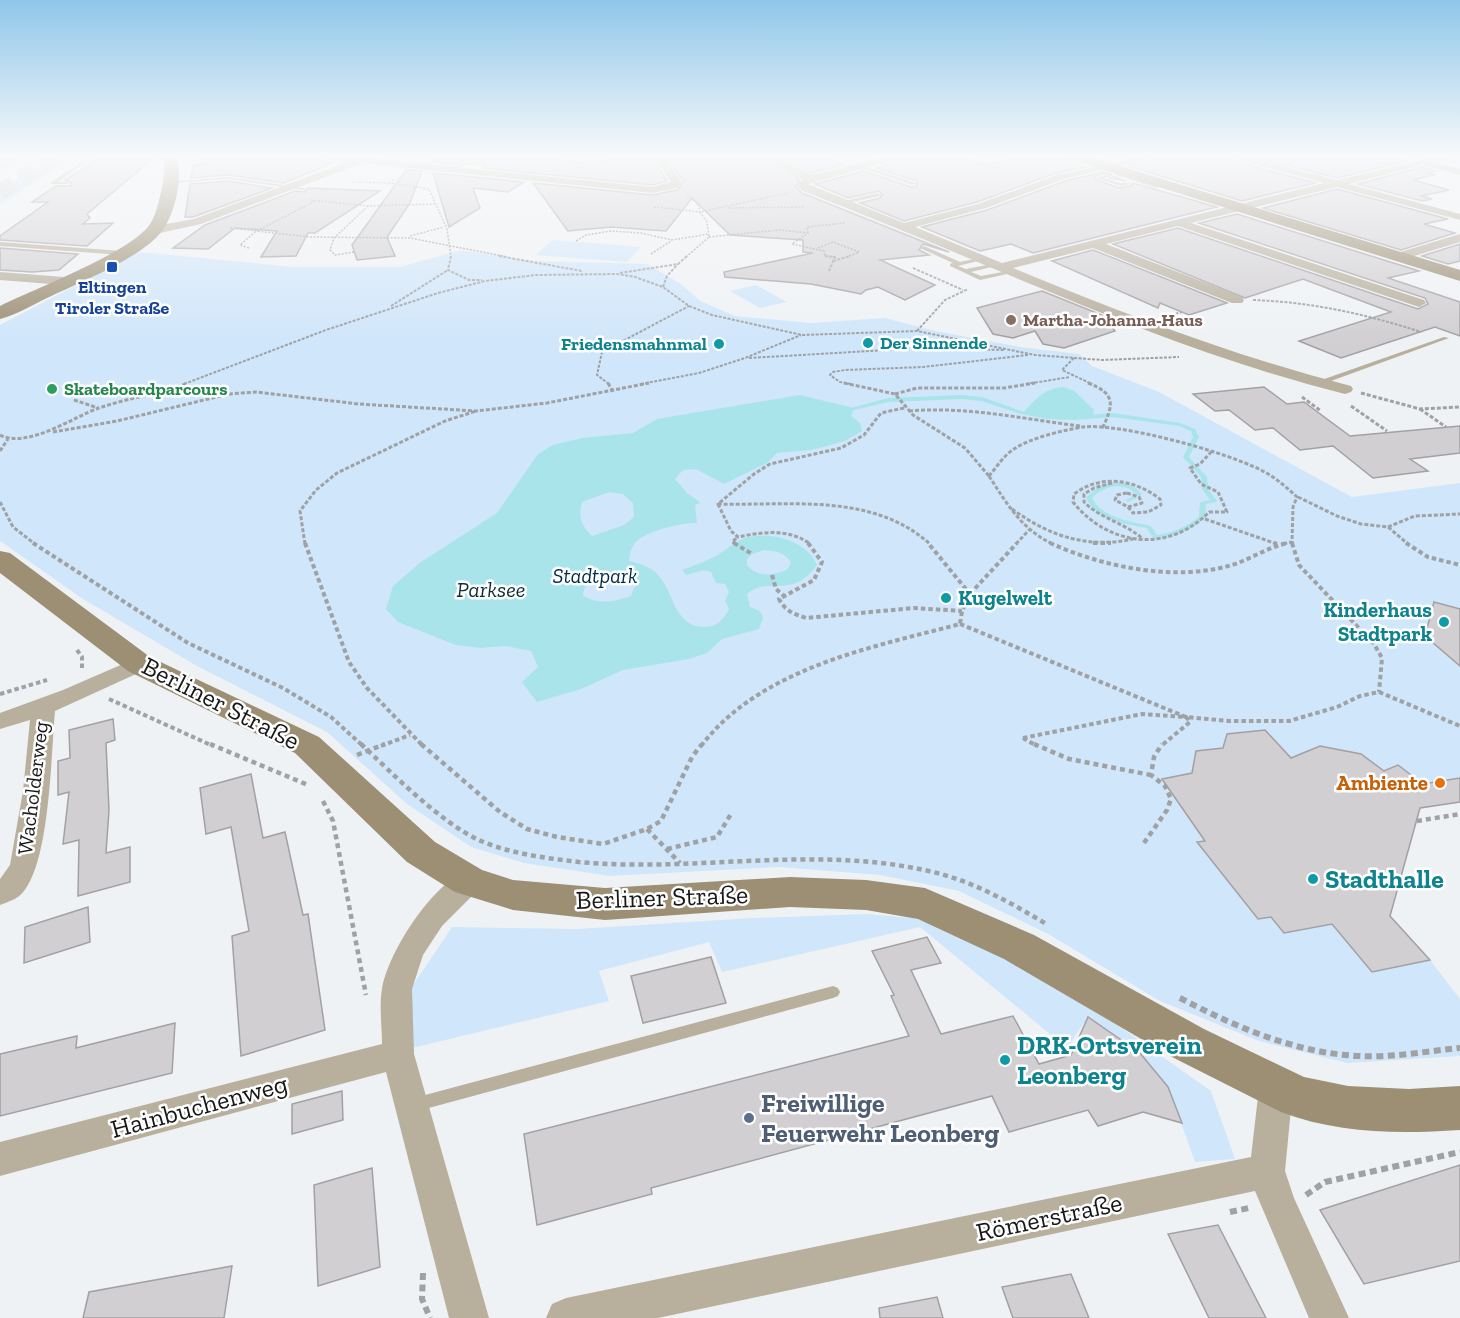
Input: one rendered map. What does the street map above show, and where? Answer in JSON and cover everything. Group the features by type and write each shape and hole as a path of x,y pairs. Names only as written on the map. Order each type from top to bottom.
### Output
{"main road":[{"path":"0,313 144,240 155,230 159,218"},
{"path":"1276,218 1460,276"},
{"name":"Berliner Straße","path":"0,559 139,664 308,745 421,852 469,881 513,895 605,904 790,892 866,895 925,904 1019,948 1188,1043 1276,1088"},
{"path":"1276,1088 1298,1097 1348,1108 1409,1110 1460,1108"}],"street":[{"path":"155,230 209,218"},
{"path":"883,218 1209,351 1346,389"},
{"path":"905,226 937,218"},
{"path":"1007,269 1094,244 1201,218"},
{"path":"1179,223 1419,303"},
{"path":"1401,256 1460,238"},
{"path":"1094,244 1237,300"},
{"path":"0,276 64,281"},
{"path":"0,721 43,708 86,679 139,664"},
{"name":"Wacholderweg","path":"0,894 13,885 24,866 36,791 43,708"},
{"path":"469,881 432,918 409,951 397,989 398,1054 410,1106 469,1318"},
{"name":"Hainbuchenweg","path":"0,1159 398,1054"},
{"path":"1276,1088 1267,1171 1277,1202 1329,1318"},
{"name":"Römerstraße","path":"566,1318 1267,1171"}],"lane":[{"path":"0,244 122,253"},
{"path":"924,248 961,264"},
{"path":"983,259 952,266 980,278 1007,269"},
{"path":"965,271 1007,269"},
{"path":"1318,383 1446,338"},
{"path":"410,1106 832,992"}],"path":[{"path":"249,248 240,245 256,231 288,218"},
{"path":"354,252 334,255 330,250 334,238 356,218"},
{"path":"390,307 394,302 448,270 453,258 452,247 441,218"},
{"path":"704,218 709,235"},
{"path":"197,222 256,231 334,238 406,237 432,240 452,247 591,273"},
{"path":"406,237 444,227"},
{"path":"576,241 586,235 611,231 641,233 672,240 780,230 807,233 792,244 818,248 824,251 825,256 835,257 829,271"},
{"path":"663,287 667,276 709,235"},
{"path":"651,254 672,240"},
{"path":"818,248 824,242 836,242 859,252 842,261 834,261"},
{"path":"448,270 470,280 485,281 591,273 617,274 678,264"},
{"path":"913,268 963,290"},
{"path":"917,331 929,313 946,299 963,290 997,283 1007,269"},
{"path":"617,274 663,287 689,306 712,315 802,334 917,331 1035,355 1135,360 1193,357 1209,351"},
{"path":"46,433 99,408 175,388 390,307 485,281"},
{"path":"1237,300 1302,301 1390,321 1436,337 1446,338"},
{"path":"614,392 608,382 597,375 602,352 689,306"},
{"path":"0,435 8,439 117,421 238,393 256,392 359,404 476,411 547,403 699,374 802,334"},
{"path":"745,358 922,348 1015,351"},
{"path":"1035,355 923,367 845,370 830,375 840,382 895,394 917,388 1004,388 1070,377"},
{"path":"1076,357 1062,370 1070,377 1090,383 1109,393 1113,401 1111,413 1102,429"},
{"path":"1318,383 1387,431"},
{"path":"1346,389 1420,409 1460,406"},
{"path":"895,394 905,408 964,447 989,476 1003,502 1029,530 1078,556 1118,565 1190,572 1222,568 1250,560 1278,545 1292,543"},
{"path":"74,400 99,408"},
{"path":"718,504 754,474 770,464 841,448 864,435 881,413 905,408 972,411 1034,422 1122,430 1174,441 1212,451 1253,466 1280,481 1298,497 1337,516 1361,524 1388,527 1415,516 1460,514"},
{"path":"1420,409 1446,428"},
{"path":"476,411 445,421 337,473 316,490 300,511 303,538 349,662 367,688 410,735 500,812 527,829 557,837 603,844 647,830 661,821 692,757 716,726 750,698 792,677 854,652 960,624 1185,717 1190,722 1160,744 1150,762 1151,775"},
{"path":"989,476 1013,449 1051,434 1084,427"},
{"path":"0,451 8,439"},
{"path":"1128,507 1133,513 1144,513 1161,505 1161,499 1143,488 1117,482 1093,483 1082,487 1074,494 1073,502 1088,520 1104,529 1134,539 1171,539 1194,529 1209,513 1227,512 1218,492 1201,484 1190,468 1200,464 1212,451"},
{"path":"1117,482 1088,491 1084,494 1084,502 1103,518 1134,530 1143,540"},
{"path":"1139,497 1144,493 1143,488"},
{"path":"1122,493 1139,497 1142,503 1139,506 1128,507 1117,503 1114,498 1122,493"},
{"path":"1298,497 1293,507 1292,543 1299,565 1374,644 1382,658 1379,692"},
{"path":"0,502 13,526 46,553 188,643 283,688 331,717 456,827 478,840 507,851 551,860 621,866 808,859 917,868 996,894 1058,931"},
{"path":"1003,502 1023,518 1086,545 1117,544 1134,539"},
{"path":"718,504 753,506 808,503 858,508 891,519 928,543 942,556 957,582 970,594"},
{"path":"718,504 730,531 738,537"},
{"path":"1205,519 1226,523 1246,534 1278,545"},
{"path":"1388,527 1401,540 1428,557 1460,565"},
{"path":"960,624 962,611 970,594 1029,530"},
{"path":"752,554 732,542 738,537 765,531 782,532 795,535 817,550 822,562 814,580 779,599 782,608 806,618 914,608 962,611"},
{"path":"772,575 776,589 783,595"},
{"path":"75,647 82,657 86,679 97,698 105,697 171,728 312,786"},
{"path":"72,672 86,679"},
{"path":"0,694 51,678"},
{"path":"1144,843 1167,810 1171,799 1165,786 1151,775 1069,761 1041,750 1023,738 1142,714 1229,721 1289,721 1337,707 1360,696 1379,692 1460,726"},
{"path":"318,795 333,821 368,1002"},
{"path":"668,849 717,837 731,814"},
{"path":"1417,821 1460,814"},
{"path":"647,830 680,863"},
{"path":"1172,994 1213,1015 1284,1044 1360,1056 1460,1048"},
{"path":"423,1266 422,1299 430,1318"}],"green space":[{"path":"552,240 641,247 627,262 536,255"},
{"name":"Stadtpark","path":"461,250 531,261 647,264 681,284 700,301 735,316 811,323 885,318 935,331 1020,347 1079,354 1092,366 1159,392 1352,497 1460,483 1460,778 1423,784 1398,765 1384,771 1361,754 1320,746 1291,758 1265,730 1227,734 1223,748 1197,751 1192,773 1163,779 1205,841 1197,843 1257,919 1271,917 1284,933 1332,924 1372,971 1430,960 1460,999 1460,1056 1347,1063 1259,1041 1160,1001 1050,935 959,891 880,875 778,867 610,876 524,863 471,847 407,804 327,732 197,666 83,599 0,541 0,325 140,252 293,267 400,267"},
{"path":"756,285 787,302 760,308 730,291"},
{"path":"867,914 923,919 973,941 1089,1005 1211,1091 1235,1159 1195,1162 1168,1087 1140,1053 1088,1017 1067,1048 920,927 722,972 709,942 599,971 609,1001 412,1048 411,988 452,927 577,929 752,918"}],"water":[{"path":"1063,387 1074,391 1094,410 1093,416 1074,418 1023,413 1041,395"},
{"name":"Parksee","path":"800,395 854,408 851,416 860,423 862,431 845,441 812,450 777,453 767,463 724,484 696,469 683,470 675,479 687,493 701,503 695,505 697,523 657,530 643,537 632,547 629,561 655,572 664,582 680,615 694,625 709,627 719,622 729,609 725,601 729,592 725,584 716,583 711,572 704,570 686,575 682,570 712,558 749,537 779,537 798,544 806,550 817,565 798,582 763,587 747,594 750,607 760,611 763,618 759,629 722,639 707,653 689,659 623,670 581,689 537,702 522,682 538,667 531,651 505,646 480,648 456,645 398,622 386,609 393,586 421,562 497,513 538,454 553,445 582,438 633,433 657,419","holes":["609,492 623,494 633,503 634,517 624,525 592,536 581,520 582,502","764,550 776,552 783,554 791,562 788,569 772,574 761,574 747,565 747,559 752,554","606,574 627,575 636,584 631,596 607,602 595,601 583,596 589,582"]}],"building":[{"path":"26,218 90,218 83,224 113,223 87,246 0,240 0,236"},
{"path":"225,218 339,218 315,233 308,233 296,256 261,257 277,231 235,228 208,249 173,248 205,225"},
{"path":"372,218 400,218 387,237 395,256 357,260 352,245"},
{"path":"446,218 464,218 449,227"},
{"path":"558,218 677,218 666,231 611,227 568,231"},
{"path":"712,218 863,218 949,252 923,244 919,250 929,255 880,260 935,285 905,300 878,287 861,294 811,284 725,277 724,272 813,253 803,252 803,240 730,235"},
{"path":"895,218 917,218 904,221"},
{"path":"958,218 1175,218 1033,253 1011,244 980,251 922,227"},
{"path":"1222,218 1248,218 1419,271 1388,278 1460,302 1460,336 1435,327 1341,358 1299,341 1391,312 1303,279 1245,298 1113,244 1178,228 1418,309 1428,304 1425,298 1199,223"},
{"path":"1294,218 1442,218 1448,219 1424,224 1455,233 1401,250"},
{"path":"1460,244 1460,261 1448,264 1422,256"},
{"path":"0,248 78,254 59,270 32,272 0,270"},
{"path":"1093,250 1227,303 1189,315 1160,303 1158,308 1052,261"},
{"path":"1042,291 1102,315 1115,331 1064,348 1043,344 1035,331 1013,338 993,334 977,308"},
{"path":"1264,387 1287,404 1304,402 1350,436 1460,426 1460,453 1410,459 1428,471 1373,478 1333,446 1300,450 1273,428 1255,430 1229,410 1215,411 1193,394"},
{"name":"Kinderhaus Stadtpark","path":"1434,602 1460,609 1460,666 1425,636"},
{"path":"113,719 115,740 106,743 109,810 106,853 130,847 130,882 78,896 79,840 63,844 69,792 58,795 58,761 70,758 69,730"},
{"name":"Stadthalle","path":"1265,730 1291,758 1320,746 1361,754 1384,771 1398,765 1423,784 1460,778 1460,802 1420,808 1390,916 1430,960 1372,972 1332,924 1284,933 1271,917 1258,919 1197,842 1205,841 1162,779 1192,773 1196,751 1223,748 1227,734"},
{"path":"251,774 263,838 285,832 303,915 308,914 325,1030 241,1056 232,936 249,931 231,827 206,834 200,788"},
{"path":"88,907 90,942 24,963 25,927"},
{"name":"Freiwillige Feuerwehr Leonberg","path":"927,937 941,963 911,970 941,1034 1013,1016 1039,1064 1071,1055 1088,1017 1140,1053 1168,1087 1182,1123 1143,1112 1098,1126 1088,1110 1009,1132 992,1096 651,1188 652,1194 537,1225 524,1134 909,1036 891,996 894,995 872,951"},
{"path":"711,957 726,1003 643,1023 631,976"},
{"path":"175,1023 172,1073 0,1116 0,1054 77,1036 76,1048"},
{"path":"342,1091 343,1120 292,1134 292,1104"},
{"path":"1460,1165 1460,1261 1364,1284 1320,1210"},
{"path":"372,1168 380,1267 318,1286 314,1185"},
{"path":"1218,1225 1266,1318 1209,1318 1168,1234"},
{"path":"232,1266 224,1318 83,1318 89,1292"},
{"path":"1071,1274 1089,1318 1013,1318 1002,1287"},
{"path":"937,1297 943,1318 880,1318 879,1308"}],"waterway":[{"path":"854,408 888,400 961,397 982,399 1023,413 1047,417 1074,418 1113,415 1180,425 1193,430 1196,437 1186,457 1204,477 1205,489 1214,501 1203,503 1202,518 1180,532 1155,537 1149,527 1106,515 1098,510 1089,498 1100,489 1114,484 1128,485 1139,494"},
{"path":"1128,500 1134,498"}],"place":[{"name":"Eltingen Tiroler Straße","path":"112,267"},
{"name":"Martha-Johanna-Haus","path":"1011,320"},
{"name":"Der Sinnende","path":"868,343"},
{"name":"Friedensmahnmal","path":"719,344"},
{"name":"Skateboardparcours","path":"52,389"},
{"name":"Kugelwelt","path":"946,598"},
{"name":"Kinderhaus Stadtpark","path":"1444,622"},
{"name":"Ambiente","path":"1440,783"},
{"name":"Stadthalle","path":"1313,879"},
{"name":"DRK-Ortsverein Leonberg","path":"1005,1060"},
{"name":"Freiwillige Feuerwehr Leonberg","path":"749,1118"}]}
